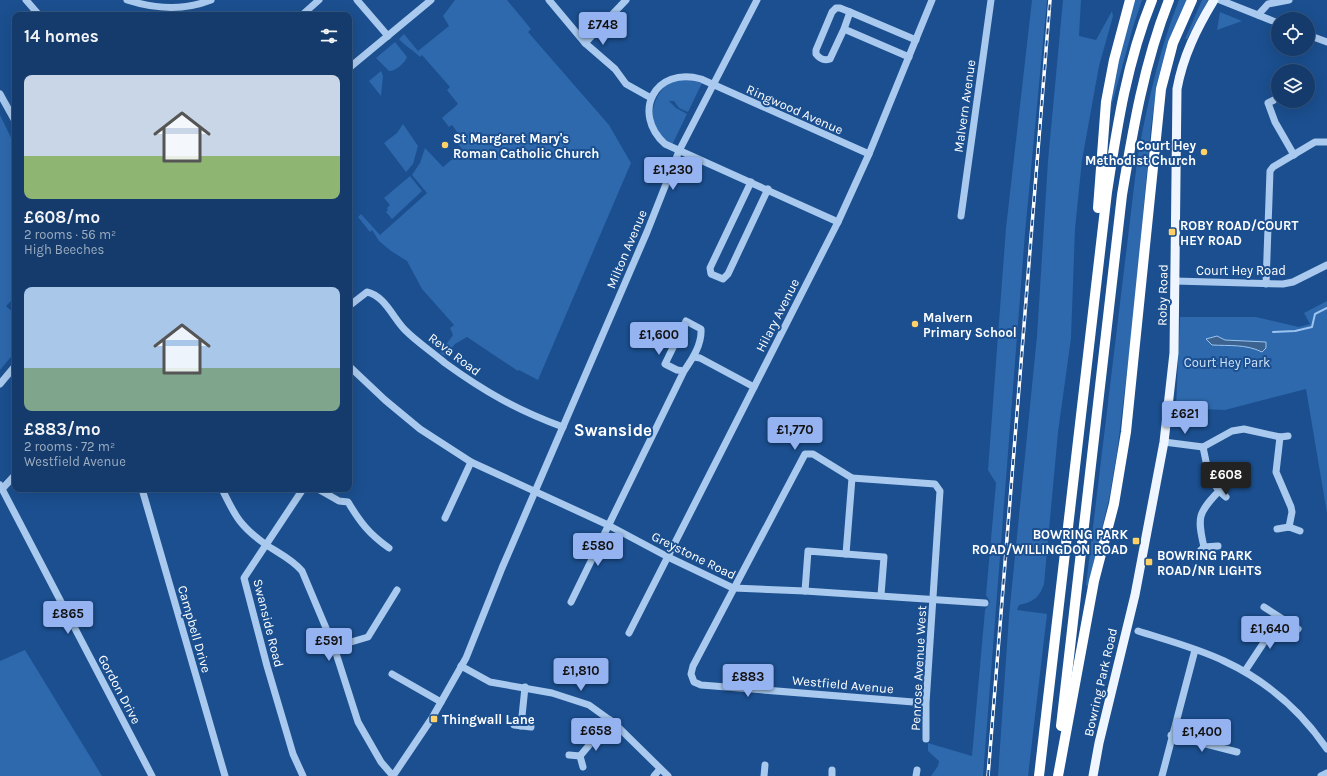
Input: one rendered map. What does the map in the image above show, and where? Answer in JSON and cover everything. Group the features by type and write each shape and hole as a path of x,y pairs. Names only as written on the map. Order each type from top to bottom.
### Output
{"highway":[{"path":"1086,368 1106,102 1114,60 1130,0"},
{"path":"1039,776 1106,192 1119,118 1130,68 1152,0"},
{"path":"1057,776 1122,195 1134,122 1146,68 1169,0"},
{"path":"1057,776 1094,581 1114,504 1126,432 1162,89 1173,43 1192,0"}],"main road":[{"name":"Roby Road","path":"1135,595 1164,442 1174,354 1177,89 1182,68 1191,42 1214,0"},
{"name":"Bowring Park Road","path":"1093,776 1099,743 1135,595"}],"street":[{"path":"26,0 36,12"},
{"path":"126,0 143,5 170,8 191,6 211,0"},
{"path":"305,12 319,0"},
{"path":"357,0 388,36"},
{"path":"352,66 431,0"},
{"path":"549,0 585,44 615,69 626,84 652,98 648,110 652,127 662,141 679,151 768,189 838,222"},
{"path":"585,44 626,0"},
{"name":"Milton Avenue","path":"563,427 647,232 679,151 757,0"},
{"name":"Hilary Avenue","path":"629,633 838,222 869,154 932,0"},
{"name":"Malvern Avenue","path":"961,216 989,0"},
{"path":"1220,0 1271,20"},
{"path":"1258,15 1268,4 1289,0"},
{"path":"850,12 830,59 826,60 818,57 816,50 832,12 836,8 840,8 850,12 916,40"},
{"path":"844,29 909,57"},
{"path":"1315,38 1327,42"},
{"name":"Ringwood Avenue","path":"652,98 663,84 681,76 700,79 869,154"},
{"path":"0,94 12,116"},
{"path":"1271,102 1268,103 1276,122 1294,155"},
{"path":"1266,284 1268,176 1273,167 1315,142 1327,142"},
{"path":"751,182 710,268 711,274 722,279 728,274 768,189"},
{"name":"Court Hey Road","path":"1175,281 1283,284 1293,282 1327,264"},
{"name":"Reva Road","path":"352,304 366,292 372,293 380,299 405,329 428,350 472,382 494,397 531,415 563,427"},
{"path":"571,602 684,371 694,357 701,337 701,329 686,321 665,364 677,370 684,371"},
{"path":"694,357 700,358 754,387"},
{"name":"Greystone Road","path":"352,369 385,400 420,429 471,462 608,525 668,557 732,588 933,598 985,603"},
{"path":"0,384 12,370"},
{"path":"223,492 234,514 251,534 296,564 302,571 334,648 358,722 381,762 393,776 441,702 461,666 563,427"},
{"path":"1164,442 1203,447 1232,430 1244,429 1280,436 1288,436"},
{"path":"1280,436 1276,472 1291,507 1292,512 1289,527"},
{"path":"1203,447 1209,476 1226,497"},
{"path":"732,588 805,454 813,454 852,478 846,554"},
{"path":"444,518 471,462"},
{"path":"1,487 12,478"},
{"name":"Penrose Avenue West","path":"852,478 935,484 940,491 926,703 926,739"},
{"name":"Gordon Drive","path":"1,487 152,776"},
{"path":"1204,547 1200,528 1201,513 1219,490"},
{"name":"Campbell Drive","path":"143,492 224,776"},
{"name":"Swanside Road","path":"302,492 265,544 244,578 244,586 293,754 303,776"},
{"path":"323,492 339,501 348,502 365,528 373,537 389,548"},
{"path":"1277,529 1289,527 1300,531"},
{"path":"1194,557 1204,547 1218,546"},
{"path":"805,591 808,551 884,557 882,596"},
{"name":"Westfield Avenue","path":"732,588 720,618 693,666 691,674 694,682 701,685 926,703"},
{"path":"334,648 368,637 397,590"},
{"path":"1264,607 1298,629"},
{"path":"1245,672 1280,618"},
{"path":"1138,631 1195,650 1245,672 1269,687 1287,703 1303,719 1327,749"},
{"path":"1162,776 1171,735 1195,650"},
{"path":"461,666 490,682 552,693 589,705 610,720 668,776"},
{"path":"392,674 441,702"},
{"path":"525,687 518,725 531,727"},
{"path":"580,756 610,720"},
{"path":"1171,735 1237,752"},
{"path":"569,755 580,756"},
{"path":"580,756 583,767"},
{"path":"764,776 765,765"},
{"path":"654,776 660,769"},
{"path":"1321,776 1327,773"}],"green space":[{"path":"455,0 507,0 531,29 528,32 609,125 631,163 538,380 519,370 518,371 467,337 455,344 445,356 440,353 453,335 450,328 454,325 422,289 407,261 379,241 372,230 370,232 358,217 361,214 380,235 427,193 412,175 420,163 425,148 443,167 463,150 453,138 458,133 452,125 449,127 442,118 458,104 447,90 450,87 422,55 420,57 399,39 404,34 418,51 449,26 443,16"},
{"path":"1032,0 1047,0 1025,233 983,776 931,776 938,766 939,761 928,751 928,743 972,756 985,610 990,602 986,595 996,483 988,470 1006,228"},
{"path":"1063,0 1081,0 1079,36 1096,40 1112,11 1113,16 1099,66 1082,160 1075,229 1071,338 1058,432 1044,584 1040,593 1035,599 1019,605 1017,610 1047,614 1028,776 998,776 1009,616 1037,336 1048,161"},
{"path":"1134,0 1142,0 1133,27 1109,115 1114,79"},
{"path":"1179,0 1187,0 1156,92 1151,127 1133,323 1117,453 1109,499 1088,587 1086,585 1138,154 1160,57"},
{"path":"1202,0 1208,0 1187,39 1185,39"},
{"path":"1220,12 1242,21 1217,30"},
{"path":"395,42 407,57 400,66 389,71 376,58"},
{"path":"381,71 383,76 381,96 369,81"},
{"path":"682,79 702,83 688,112 679,108 674,101 669,101 676,108 687,114 672,145 660,135 656,129 653,108 655,101 665,86"},
{"path":"0,115 12,140 12,300 6,306 12,311 12,356 0,370"},
{"path":"403,124 418,146 413,164 406,172 384,143 397,133"},
{"path":"410,176 422,191 392,219 386,212 390,205 384,198"},
{"name":"Court Hey Park","path":"1327,301 1327,513 1306,389 1225,410 1176,408 1180,317 1256,317 1299,327 1310,324 1304,313"},
{"path":"25,650 102,776 0,776 0,661"}],"shaded area":[{"path":"1217,336 1225,340 1266,342 1266,348 1262,352 1256,349 1244,347 1212,345 1206,339"}],"waterway":[{"path":"1273,332 1295,331 1312,327 1315,314 1327,308"}],"railway":[{"path":"988,776 1050,0"}],"place":[{"name":"St Margaret Mary's Roman Catholic Church","path":"445,145"},
{"name":"Court Hey Methodist Church","path":"1204,152"},
{"name":"ROBY ROAD/COURT HEY ROAD","path":"1172,232"},
{"name":"Malvern Primary School","path":"915,324"},
{"name":"BOWRING PARK ROAD/WILLINGDON ROAD","path":"1136,541"},
{"name":"BOWRING PARK ROAD/NR LIGHTS","path":"1149,562"},
{"name":"Thingwall Lane","path":"434,719"}],"district":[{"name":"Swanside","path":"613,430"}]}
